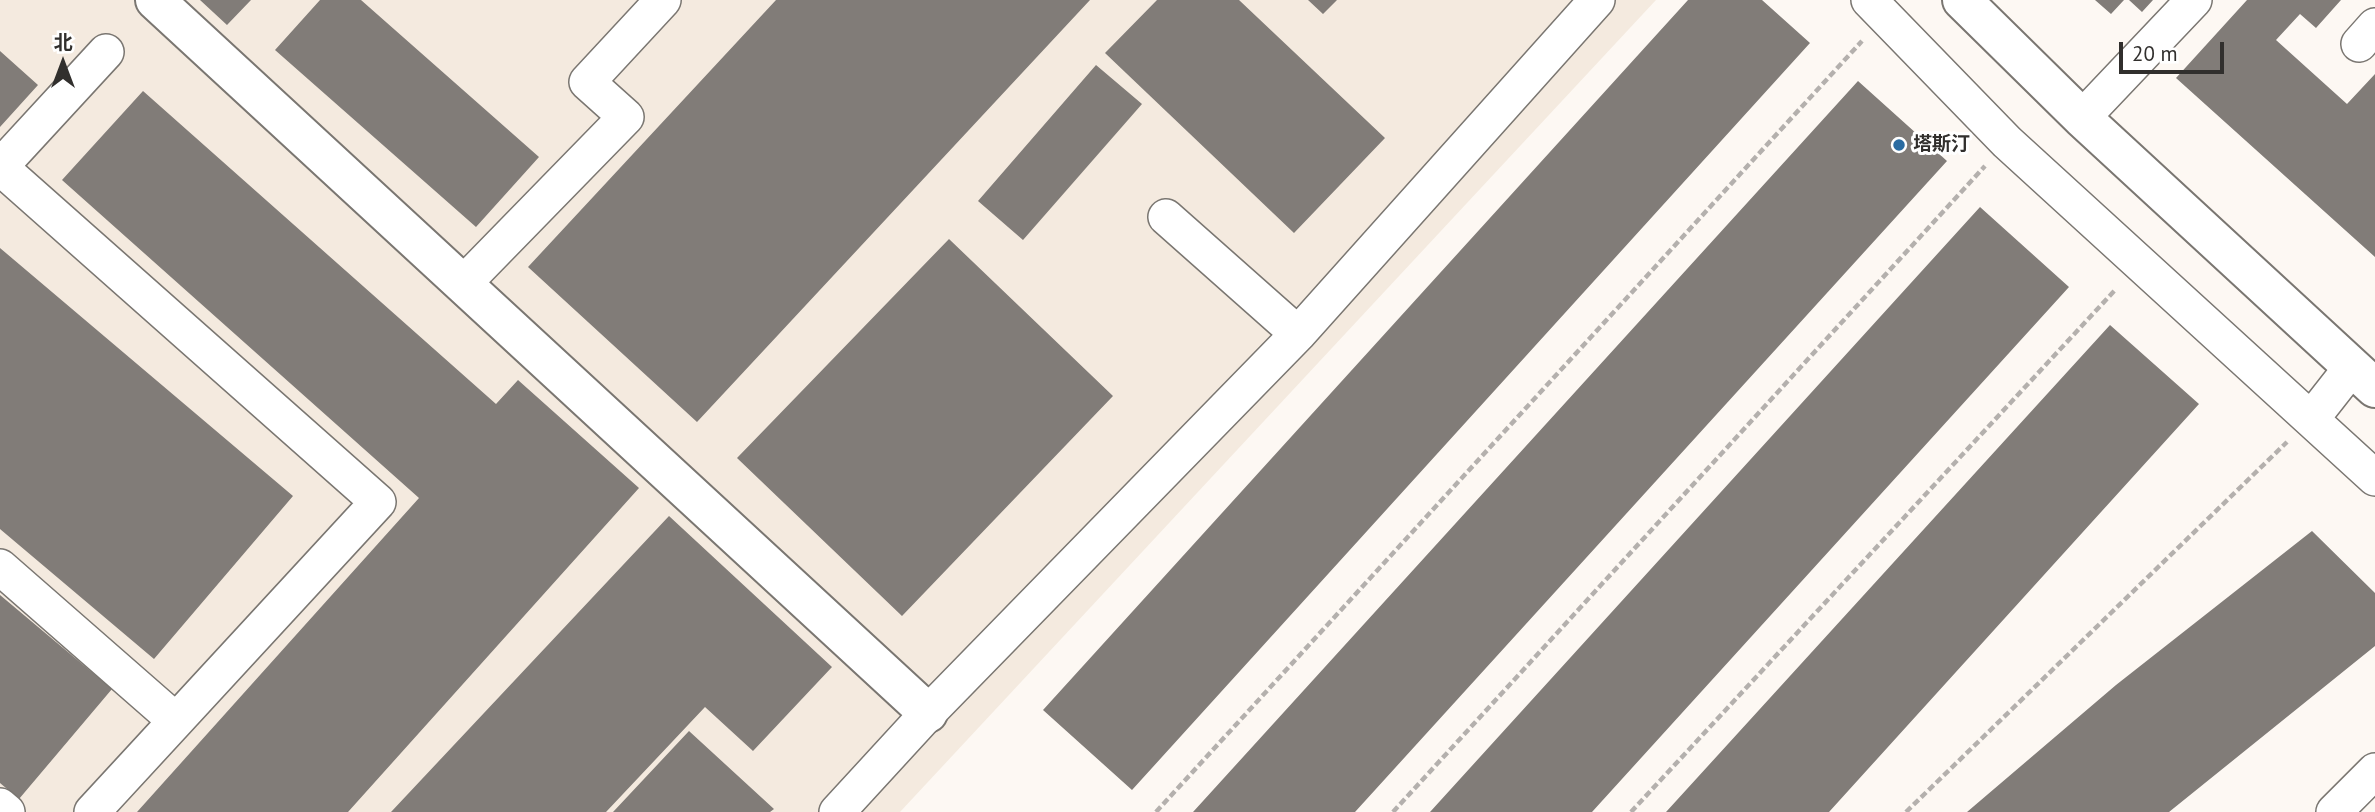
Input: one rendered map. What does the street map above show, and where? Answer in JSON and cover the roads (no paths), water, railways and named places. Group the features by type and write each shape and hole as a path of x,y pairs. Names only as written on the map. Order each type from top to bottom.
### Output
{"street":[{"path":"155,0 928,712"},
{"path":"463,284 626,117 587,82 663,0"},
{"path":"837,812 928,712 1298,334 1597,0"},
{"path":"1962,0 2082,118 2363,377 2312,418"},
{"path":"2082,118 2193,0"},
{"path":"1877,8 2007,142 2138,265 2312,418 2375,478"},
{"path":"92,812 378,502 0,167 106,52"},
{"path":"1166,217 1298,334"},
{"path":"0,567 177,721"},
{"path":"2334,812 2375,771"},
{"path":"0,806 7,812"}],"place":[{"name":"塔斯汀","path":"1899,145"}]}
